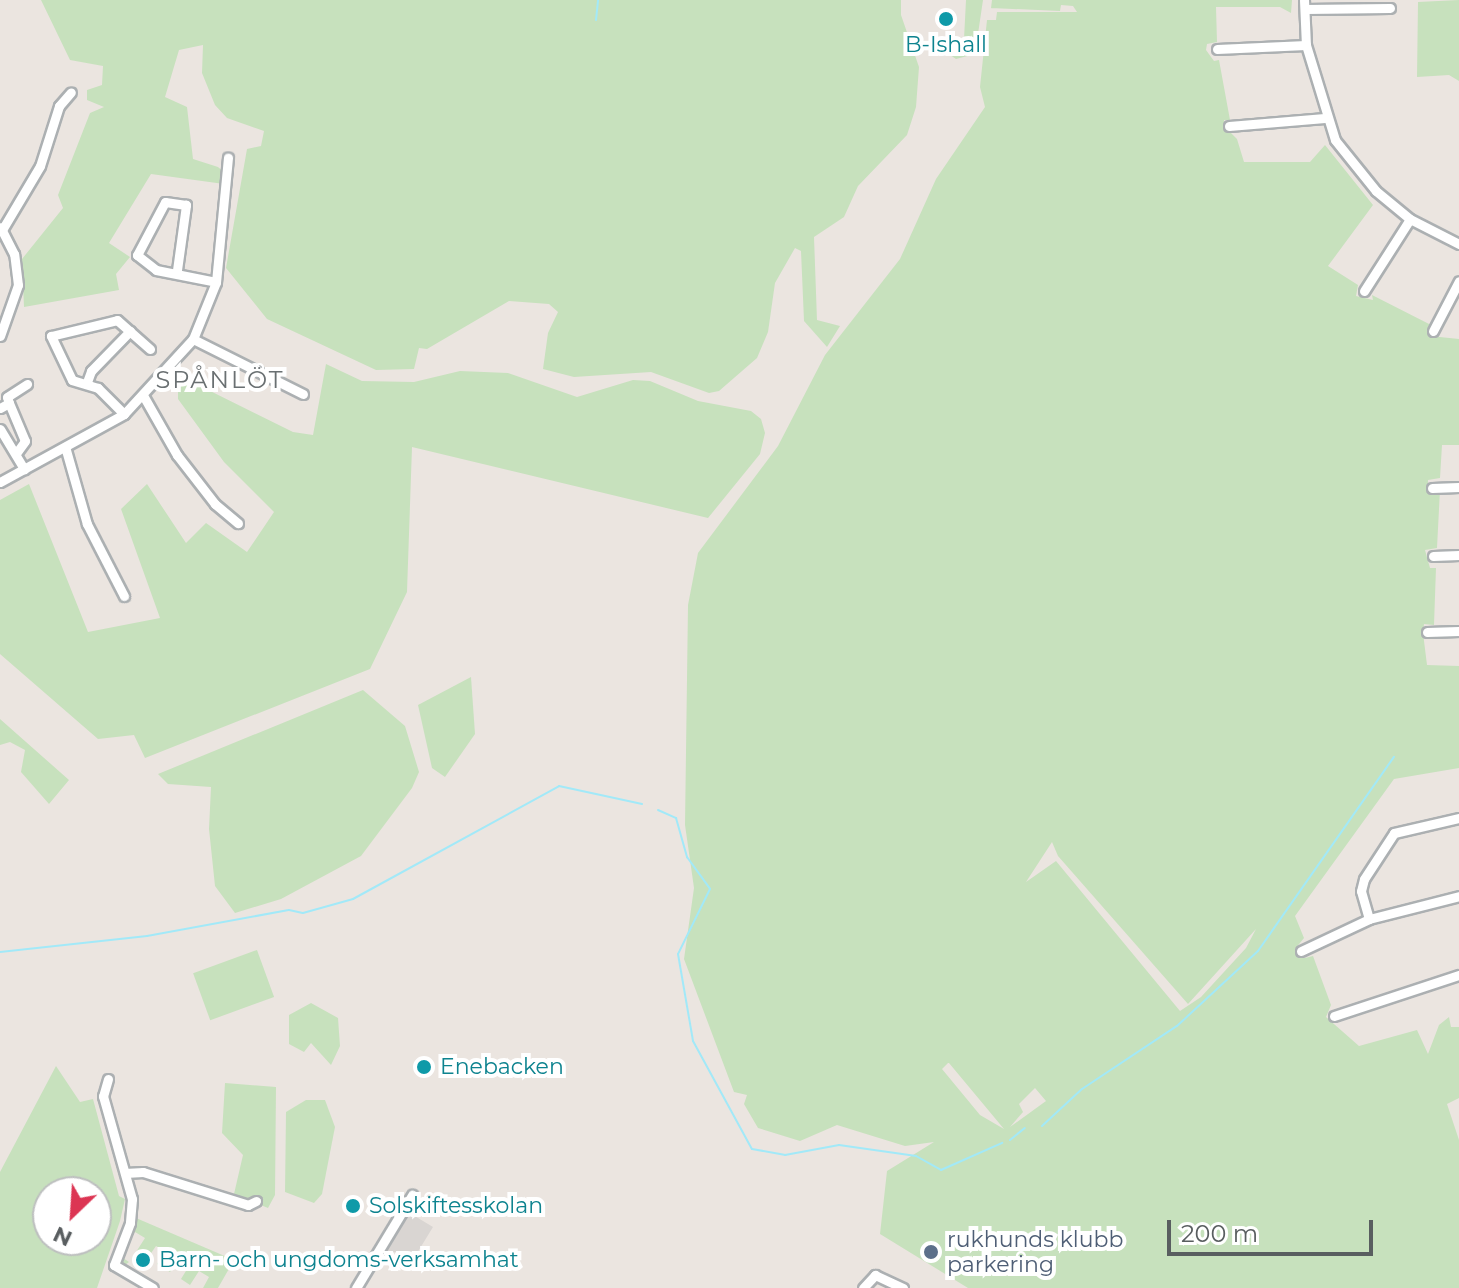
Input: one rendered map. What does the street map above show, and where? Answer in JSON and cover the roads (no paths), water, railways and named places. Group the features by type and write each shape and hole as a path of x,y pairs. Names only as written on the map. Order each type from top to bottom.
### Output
{"street":[{"path":"1390,8 1304,4 1306,45 1325,118 1355,169 1410,219 1459,244"},
{"path":"1217,49 1306,45"},
{"path":"0,336 18,285 1,228 40,166 59,106 71,92"},
{"path":"1229,126 1325,118"},
{"path":"0,482 66,450 124,414 144,397 193,339 216,282 228,158"},
{"path":"177,270 186,205 165,202 137,255 156,270 177,270 216,282"},
{"path":"1364,291 1410,219"},
{"path":"1433,331 1459,281"},
{"path":"75,391 51,336 117,320 150,349"},
{"path":"87,382 91,371 130,331"},
{"path":"193,339 303,394"},
{"path":"72,380 87,382 124,414"},
{"path":"17,452 25,441 4,405 7,397 27,384"},
{"path":"144,397 177,455 215,504 238,523"},
{"path":"0,429 17,452 24,469"},
{"path":"66,450 87,524 124,596"},
{"path":"1432,488 1459,487"},
{"path":"1433,556 1459,555"},
{"path":"1427,632 1459,631"},
{"path":"1369,919 1361,891 1364,879 1394,833 1459,818"},
{"path":"1301,951 1369,919 1459,896"},
{"path":"1334,1016 1459,975"},
{"path":"108,1079 103,1096 132,1199 130,1223 114,1265 153,1288"},
{"path":"125,1173 143,1172 248,1205 256,1201"},
{"path":"356,1288 412,1195"},
{"path":"863,1288 875,1275 903,1288"}],"waterway":[{"path":"596,20 598,0"},
{"path":"1042,1126 1082,1089 1177,1026 1258,951 1394,757"},
{"path":"0,952 147,936 289,910 303,913 353,899 559,786 642,804"},
{"path":"658,810 676,818 687,857 710,889 678,954 693,1041 752,1149 785,1155 839,1145 916,1156 941,1170 1002,1143"},
{"path":"1010,1140 1025,1128"}],"place":[{"name":"B-Ishall","path":"946,19"},
{"name":"Enebacken","path":"424,1067"},
{"name":"Solskiftesskolan","path":"353,1206"},
{"name":"rukhunds klubb parkering","path":"931,1252"},
{"name":"Barn- och ungdoms-verksamhat","path":"143,1260"}],"district":[{"name":"SPÅNLÖT","path":"220,380"}]}
